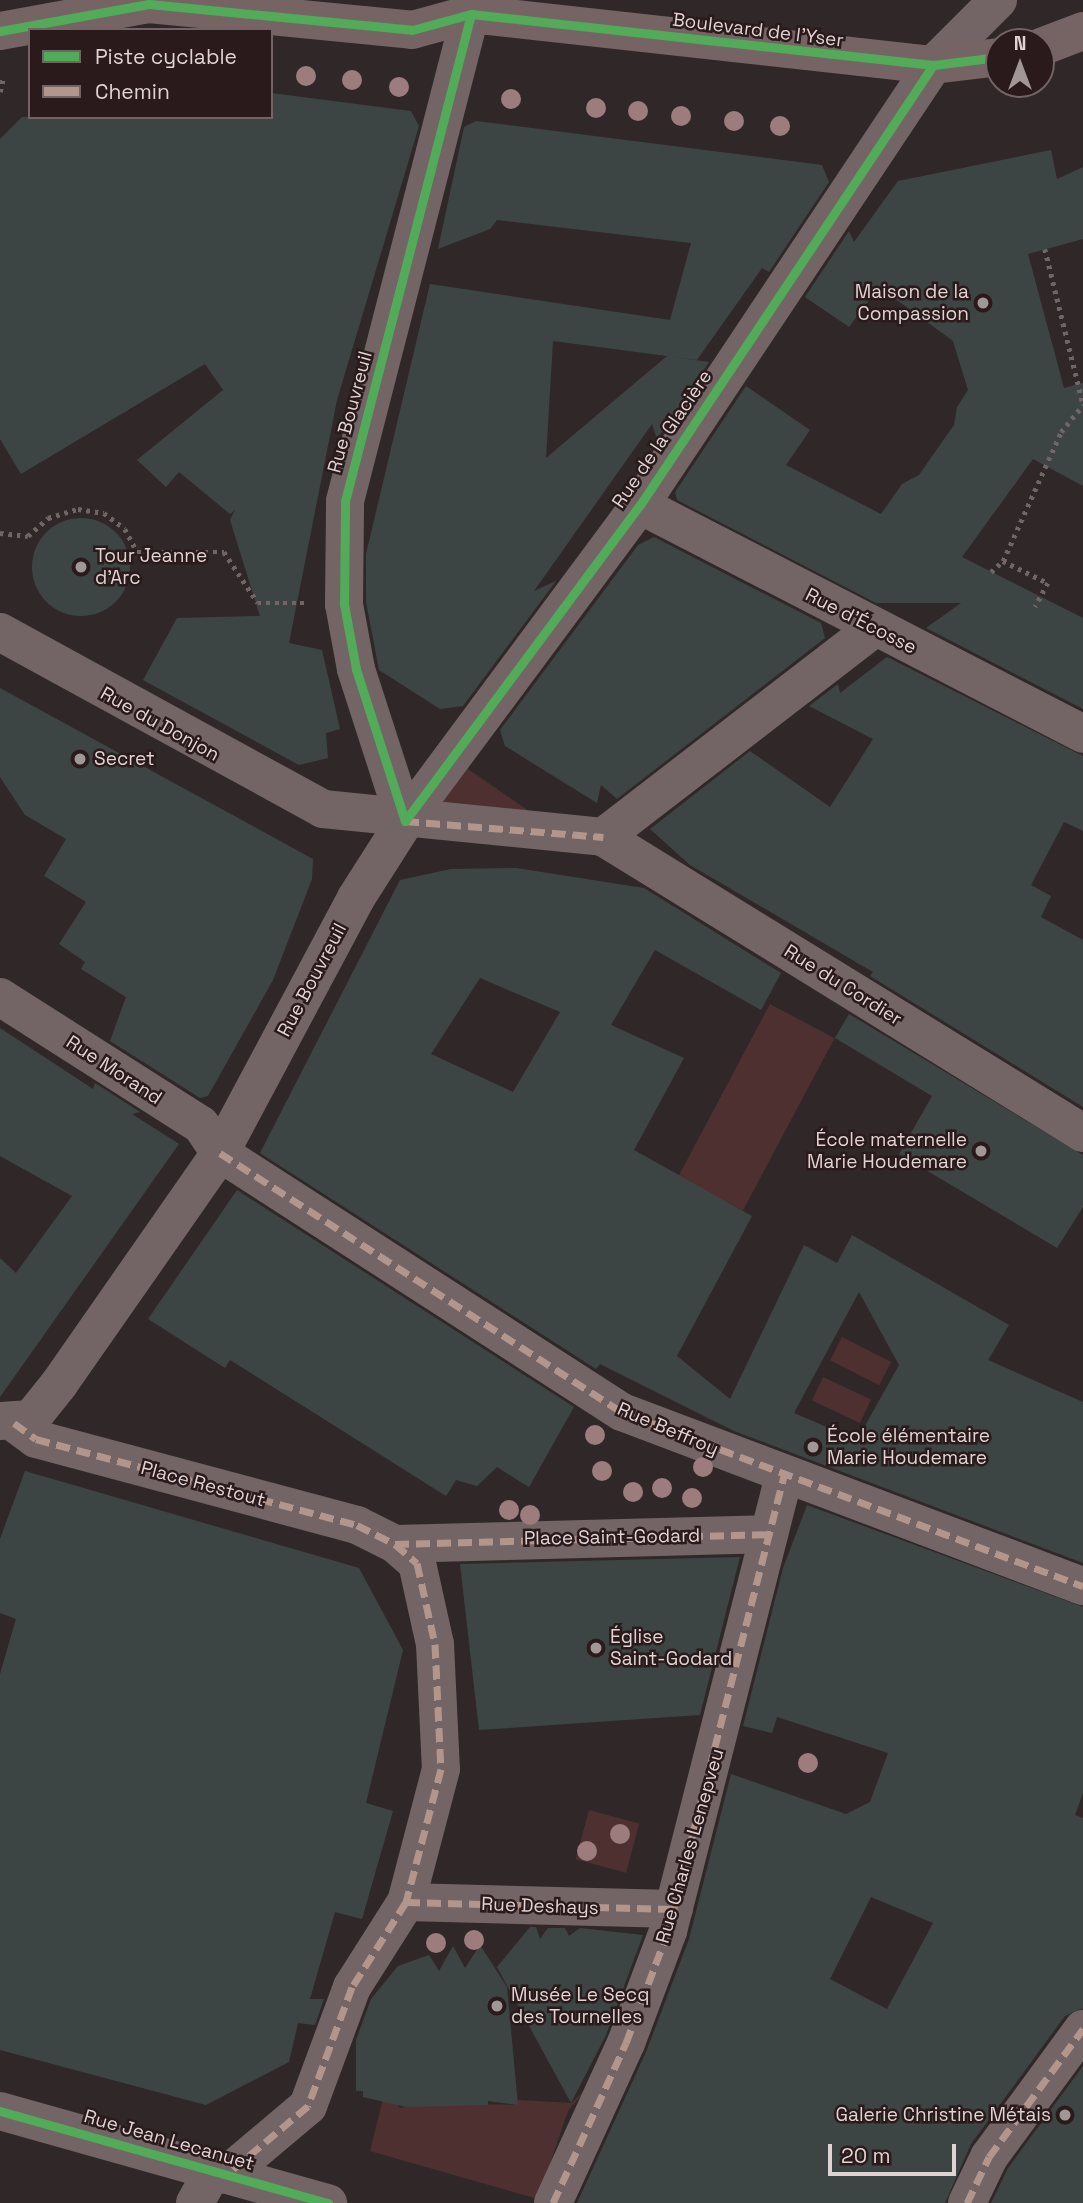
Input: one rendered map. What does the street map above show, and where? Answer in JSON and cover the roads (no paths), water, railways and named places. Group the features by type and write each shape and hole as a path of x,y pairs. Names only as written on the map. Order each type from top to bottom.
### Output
{"main road":[{"path":"0,31 149,4 412,30 464,5"},
{"name":"Boulevard de l'Yser","path":"464,5 933,65 985,59"},
{"path":"1055,42 1083,31"}],"street":[{"name":"Rue de la Glacière","path":"405,821 640,505 933,65 998,0"},
{"name":"Rue Bouvreuil","path":"7,1422 31,1419 59,1384 220,1153 356,898 405,821 356,669 344,604 345,501 464,5"},
{"name":"Rue d'Écosse","path":"640,505 873,629 1083,734"},
{"path":"405,821 603,837 842,658 873,629"},
{"name":"Rue du Donjon","path":"0,632 323,809 405,821"},
{"name":"Rue du Cordier","path":"603,837 1083,1133"},
{"name":"Rue Morand","path":"0,997 201,1125 220,1153"},
{"name":"Rue Beffroy","path":"220,1153 622,1412 1083,1586"},
{"name":"Place Restout","path":"7,1422 36,1439 357,1525 406,1554"},
{"name":"Rue Charles Lenepveu","path":"553,2203 626,2043 674,1909 784,1475"},
{"name":"Place Saint-Godard","path":"406,1554 455,1539 769,1534"},
{"path":"195,2203 220,2173 308,2106 352,1987 406,1902 441,1769 435,1644 406,1554"},
{"name":"Rue Deshays","path":"406,1902 674,1909"},
{"path":"967,2203 989,2157 1083,2029"},
{"name":"Rue Jean Lecanuet","path":"0,2111 328,2203"}],"place":[{"name":"Maison de la Compassion","path":"983,303"},
{"name":"Tour Jeanne d'Arc","path":"81,567"},
{"name":"Secret","path":"80,759"},
{"name":"École maternelle Marie Houdemare","path":"981,1151"},
{"name":"École élémentaire Marie Houdemare","path":"813,1447"},
{"name":"Église Saint-Godard","path":"596,1648"},
{"name":"Musée Le Secq des Tournelles","path":"497,2006"},
{"name":"Galerie Christine Métais","path":"1065,2115"}]}
